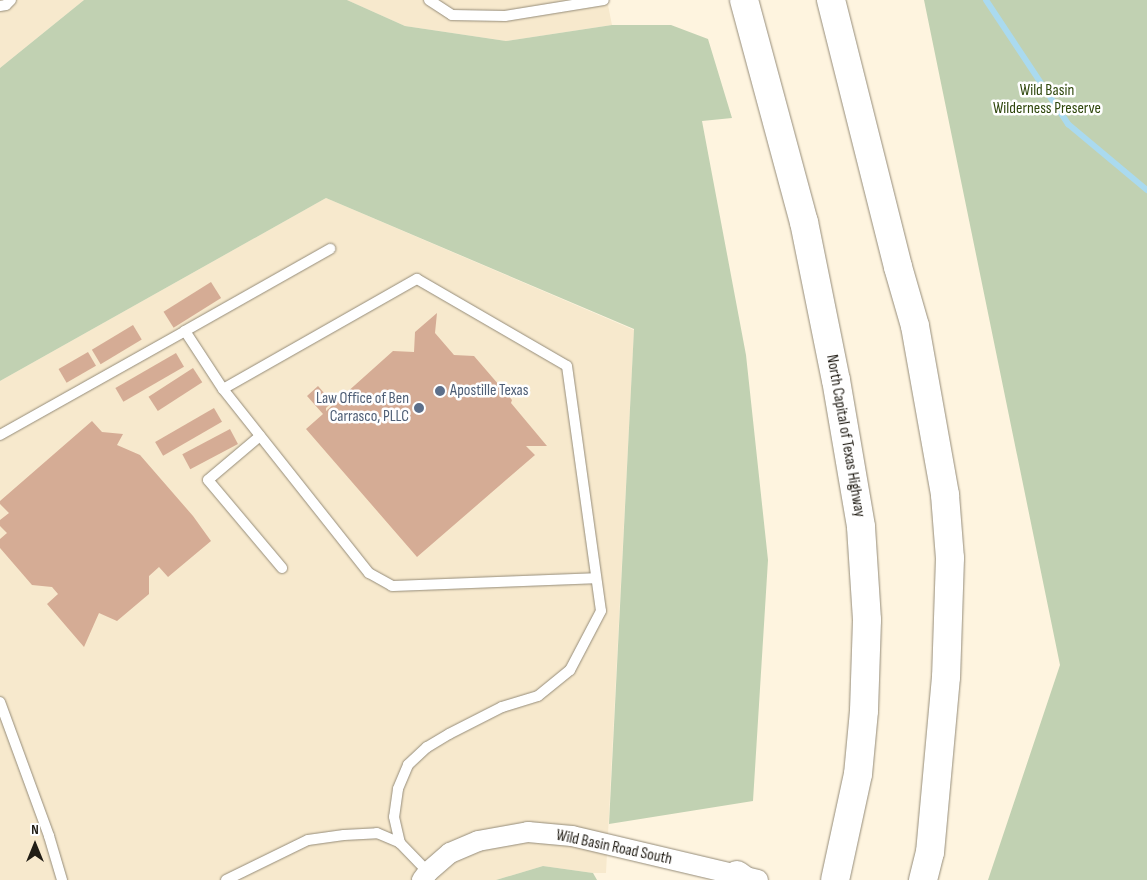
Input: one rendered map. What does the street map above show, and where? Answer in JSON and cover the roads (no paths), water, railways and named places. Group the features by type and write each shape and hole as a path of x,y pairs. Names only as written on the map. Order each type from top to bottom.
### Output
{"highway":[{"name":"North Capital of Texas Highway","path":"744,0 804,222 836,380 861,527 866,620 864,711 858,774 835,880"},
{"path":"831,0 915,326 945,495 950,558 946,678 930,852 923,880"}],"street":[{"name":"Wild Basin Road South","path":"425,876 450,853 478,841 528,832 572,836 746,878"}],"lane":[{"path":"0,6 6,6 11,0"},
{"path":"429,0 452,16 505,16 604,0"},
{"path":"0,435 330,249"},
{"path":"223,389 418,278 567,366 601,611 570,670 538,696 502,707 449,734 427,747 408,765 398,788 394,817 400,843 425,876"},
{"path":"185,331 223,389 369,573 392,586 596,578"},
{"path":"260,436 208,480 282,568"},
{"path":"0,702 50,836 62,880"},
{"path":"226,880 308,840 377,833 400,843"}],"waterway":[{"path":"986,0 1068,124 1147,190"}],"place":[{"name":"Apostille Texas","path":"440,391"},
{"name":"Law Office of Ben Carrasco, PLLC","path":"419,408"}],"park label":[{"name":"Wild Basin Wilderness Preserve","path":"1047,100"}]}
